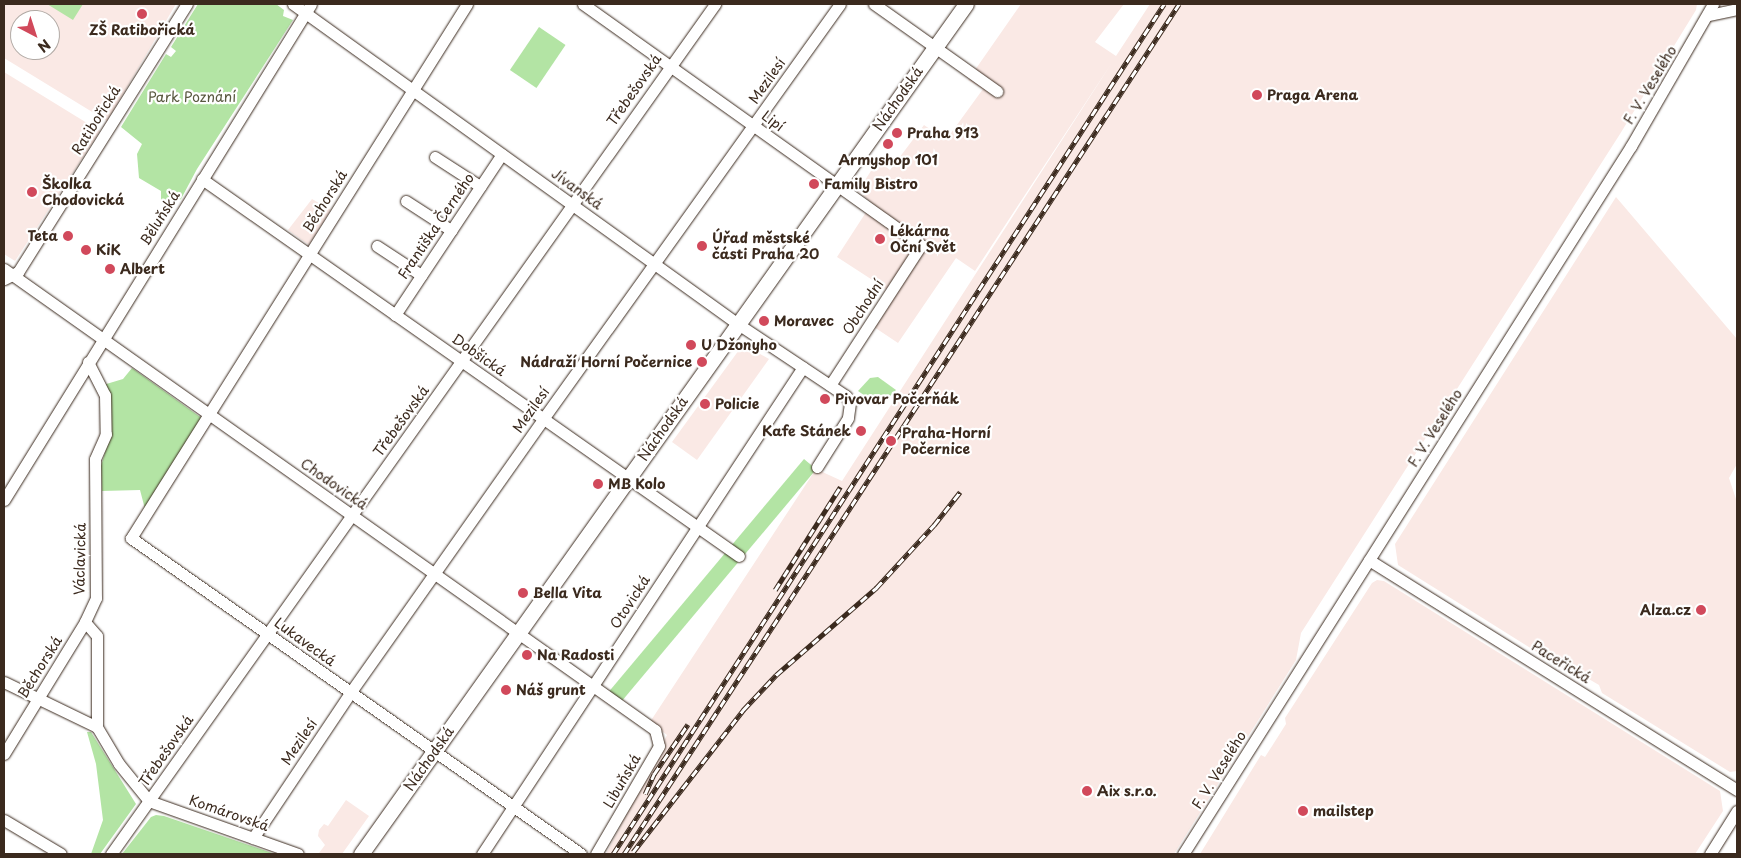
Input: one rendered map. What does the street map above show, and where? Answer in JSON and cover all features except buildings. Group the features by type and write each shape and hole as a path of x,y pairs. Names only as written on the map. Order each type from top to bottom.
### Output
{"main road":[{"name":"Náchodská","path":"361,854 966,4"}],"street":[{"name":"Ratibořická","path":"6,274 18,272 187,4"},
{"name":"Jívanská","path":"293,4 308,8 413,90 738,324 846,396 850,403 848,418 817,467"},
{"name":"Běchorská","path":"209,414 467,4"},
{"name":"Lipí","path":"583,4 921,245"},
{"name":"Třebešovská","path":"111,854 715,4"},
{"name":"Mezilesí","path":"253,838 350,693 543,418 656,264 840,4"},
{"path":"874,4 997,91"},
{"name":"Běluňská","path":"4,500 308,8"},
{"name":"F. V. Veselého","path":"1184,854 1631,146 1711,9 1737,9"},
{"name":"Františka Černého","path":"395,315 502,154"},
{"path":"435,156 480,186"},
{"name":"Dobšická","path":"202,179 739,556"},
{"path":"406,201 451,230"},
{"name":"Obchodní","path":"830,385 921,245"},
{"path":"376,246 421,274"},
{"name":"Chodovická","path":"6,274 209,414 592,687 647,724"},
{"name":"Václavická","path":"85,622 96,598 95,459 106,434 104,391 88,362"},
{"name":"Otovická","path":"482,854 803,367"},
{"name":"Lukavecká","path":"209,414 131,538 433,753 581,854"},
{"name":"Paceřická","path":"1370,560 1737,790"},
{"name":"Běchorská","path":"4,754 85,622"},
{"path":"85,622 97,636 96,727"},
{"path":"4,682 96,727 119,764 149,801"},
{"name":"Libuňská","path":"596,854 659,746 655,730 647,724"},
{"name":"Komárovská","path":"149,801 298,854"},
{"path":"1710,854 1737,811"},
{"path":"4,820 61,854"}],"shaded area":[{"path":"4,4 176,4 107,121 4,58"},
{"path":"1021,4 1124,4 1095,42 1116,56 1150,4 1697,4 1696,10 1620,134 1301,633 1296,660 1174,854 606,854 667,735 650,722 816,469 842,481 1113,61 975,271 956,258 898,343 874,327 894,294 837,257 872,203 858,191 878,160 890,170 924,125 946,140 983,89 968,80"},
{"name":"Školka Chodovická","path":"4,72 100,131 15,261 4,254"},
{"path":"1616,197 1737,339 1737,464 1729,478 1737,502 1737,771 1730,772 1602,693 1599,685 1575,671 1567,671 1398,565 1395,544"},
{"path":"312,199 331,210 309,245 288,230"},
{"path":"746,346 769,359 697,460 672,442 739,350"},
{"path":"1377,580 1384,581 1720,791 1723,811 1695,854 1200,854 1261,755 1265,757 1286,724 1285,718 1372,583"},
{"path":"346,800 369,816 342,854 319,853 325,845 318,836 319,830 324,824 328,826"}],"green space":[{"path":"47,4 83,4 73,20 60,12 60,10"},
{"name":"Park Poznání","path":"198,4 276,4 284,10 283,16 293,20 197,169 181,199 171,205 161,201 161,191 139,178 137,154 142,144 121,127 166,54 171,57 176,51 171,47"},
{"path":"539,27 566,45 536,88 510,70"},
{"path":"132,368 203,419 145,509 140,490 102,491 101,466 109,439 103,385 123,379"},
{"path":"878,377 896,390 880,406 858,391 870,378"},
{"path":"804,459 816,469 621,702 609,692"},
{"path":"87,732 91,732 136,804 100,854 91,854 103,820 96,764"},
{"path":"156,815 164,816 275,854 122,854 151,817"}],"railway":[{"path":"613,854 1164,4"},
{"path":"624,854 1179,4"},
{"path":"775,590 840,487"},
{"path":"633,852 743,710 776,675 876,588 934,525 960,492"},
{"path":"645,794 654,774 688,724"}],"place":[{"name":"ZŠ Ratibořická","path":"142,14"},
{"name":"Praga Arena","path":"1257,95"},
{"name":"Praha 913","path":"897,133"},
{"name":"Armyshop 101","path":"888,144"},
{"name":"Family Bistro","path":"814,184"},
{"name":"Školka Chodovická","path":"32,192"},
{"name":"Teta","path":"68,236"},
{"name":"Lékárna Oční Svět","path":"880,239"},
{"name":"Úřad městské části Praha 20","path":"702,246"},
{"name":"KiK","path":"86,250"},
{"name":"Albert","path":"110,269"},
{"name":"Moravec","path":"764,321"},
{"name":"U Džonyho","path":"691,345"},
{"name":"Nádraží Horní Počernice","path":"702,362"},
{"name":"Pivovar Počerňák","path":"825,399"},
{"name":"Policie","path":"705,404"},
{"name":"Kafe Stánek","path":"861,431"},
{"name":"Praha-Horní Počernice","path":"891,441"},
{"name":"MB Kolo","path":"598,484"},
{"name":"Bella Vita","path":"523,593"},
{"name":"Alza.cz","path":"1701,610"},
{"name":"Na Radosti","path":"527,655"},
{"name":"Náš grunt","path":"506,690"},
{"name":"Aix s.r.o.","path":"1087,791"},
{"name":"mailstep","path":"1303,811"}]}
